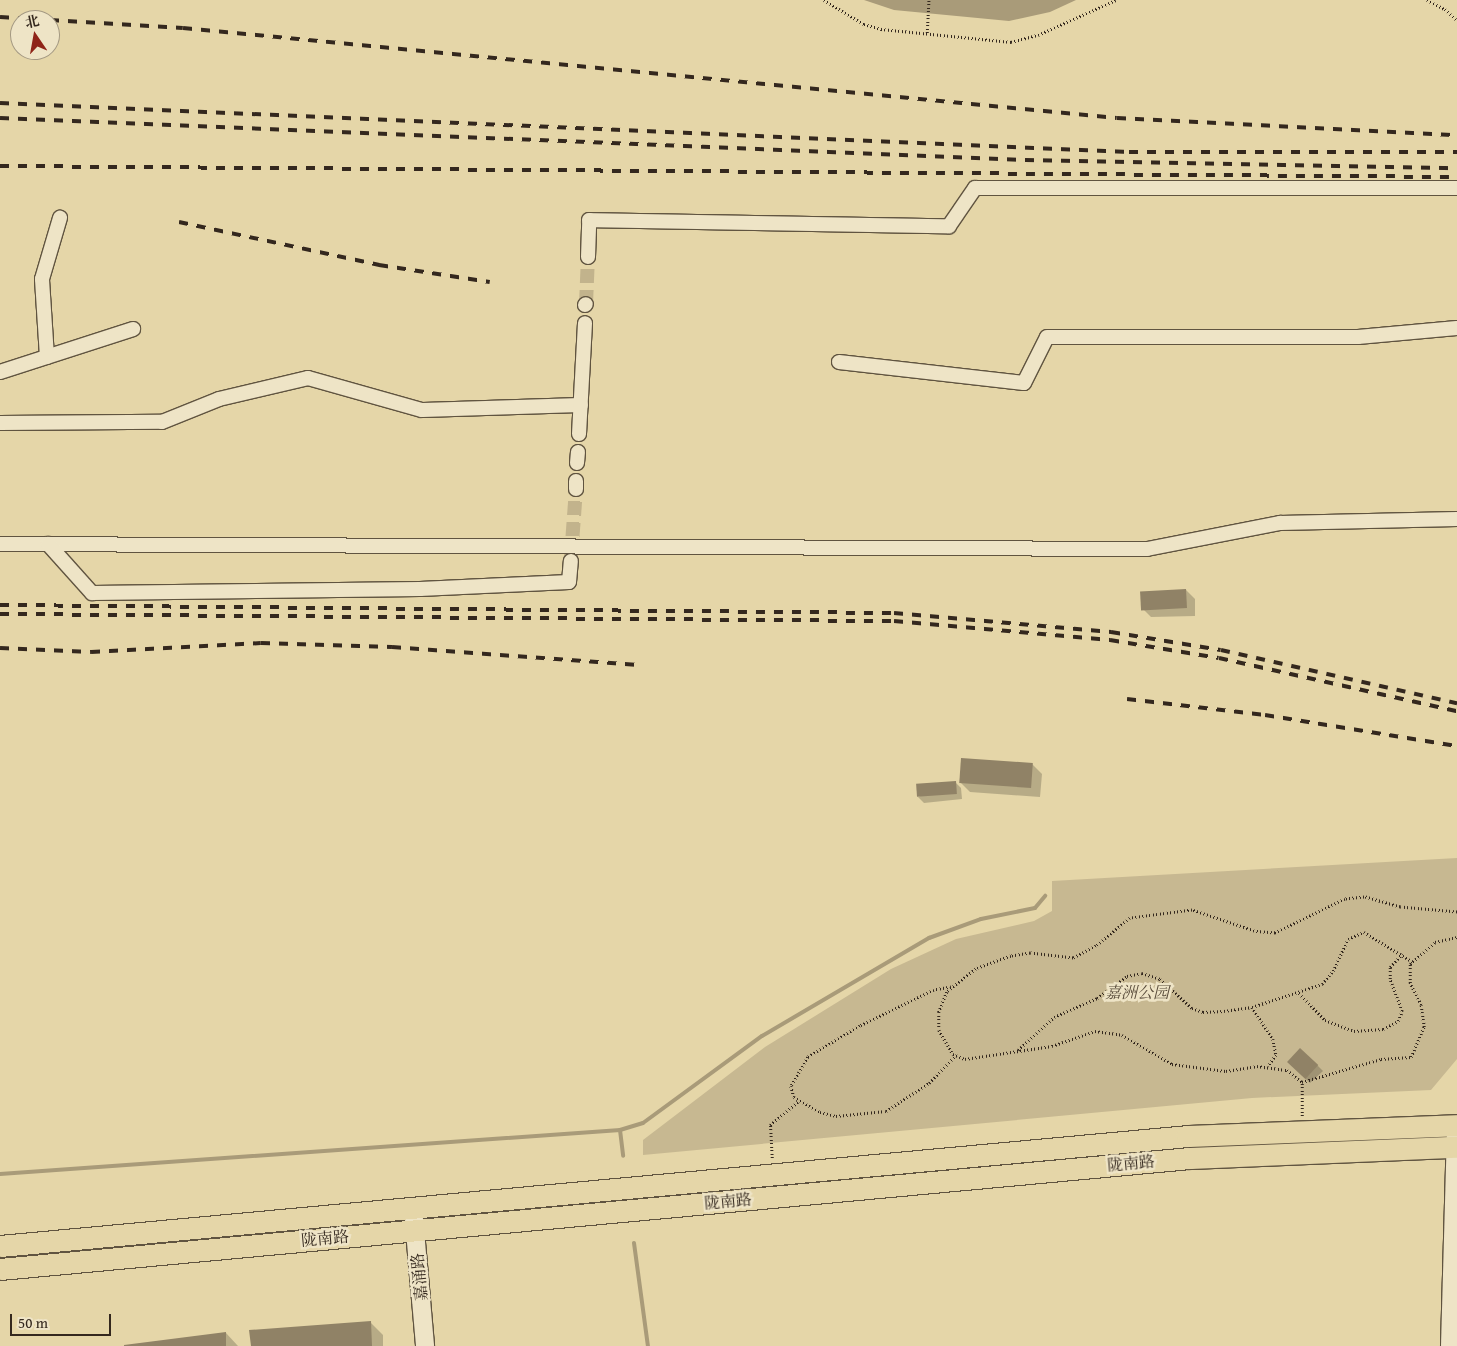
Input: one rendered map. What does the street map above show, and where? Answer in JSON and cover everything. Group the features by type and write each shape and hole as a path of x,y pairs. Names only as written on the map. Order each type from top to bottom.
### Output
{"main road":[{"name":"陇南路","path":"0,1246 1186,1136 1457,1125"},
{"name":"陇南路","path":"0,1269 1189,1158 1456,1147"}],"street":[{"path":"588,257 589,220 950,226 975,188 1457,188"},
{"path":"47,358 42,279 60,218"},
{"path":"579,434 585,323"},
{"path":"839,362 1024,383 1048,337 1196,335 1226,339 1358,338 1457,328"},
{"path":"0,372 133,329"},
{"path":"0,423 162,422 228,397 308,378 422,410 581,405"},
{"path":"0,544 1147,549 1280,523 1457,519"},
{"path":"48,544 92,593 420,589 569,582 571,561"},
{"path":"1450,1346 1457,1125"},
{"name":"嘉涌路","path":"413,1208 425,1346"}],"path":[{"path":"824,0 864,24 1011,42 1038,35 1116,0"},
{"path":"927,33 929,0"},
{"path":"1427,0 1445,9 1457,20"},
{"path":"1302,1082 1287,1070 1268,1067 1226,1071 1172,1064 1122,1035 1095,1030 1052,1046 965,1059 956,1055 939,1030 939,1012 947,992 976,969 1011,956 1030,953 1073,958 1096,946 1130,918 1156,912 1192,910 1254,931 1275,933 1345,899 1364,897 1400,907 1457,912"},
{"path":"1017,1051 1054,1017 1097,998 1127,976 1142,973 1160,979 1192,1008 1203,1012 1252,1007 1300,993 1322,984 1333,971 1348,939 1364,932 1413,962"},
{"path":"1302,1082 1381,1059 1412,1058 1424,1027 1421,1005 1410,983 1413,962 1436,942 1457,936"},
{"path":"1300,993 1325,1020 1354,1031 1383,1029 1398,1021 1402,1012 1390,979 1390,967 1402,954"},
{"path":"953,987 934,990 860,1026 808,1057 791,1086 794,1098 836,1116 886,1111 929,1083 956,1055"},
{"path":"1252,1007 1273,1039 1276,1055 1268,1067"},
{"path":"1302,1082 1302,1130"},
{"path":"774,1174 770,1125 799,1101"}],"green space":[{"name":"嘉洲公园","path":"1457,858 1457,1059 1431,1090 1252,1098 643,1155 643,1140 765,1047 891,969 956,939 1034,921 1052,911 1052,881"}],"shaded area":[{"path":"864,0 1076,0 1050,12 1009,21 894,10"}],"building":[{"path":"1186,589 1187,608 1141,610 1140,591"},
{"path":"961,758 1033,763 1031,788 959,783"},
{"path":"956,781 957,794 917,797 916,784"},
{"path":"1300,1048 1318,1065 1305,1079 1287,1062"},
{"path":"371,1321 372,1346 251,1346 249,1330"},
{"path":"226,1332 226,1346 124,1346 124,1345"}],"waterway":[{"path":"620,1130 643,1123 762,1036 929,938 981,919 1035,908 1045,896"},
{"path":"0,1174 620,1130 623,1156"},
{"path":"634,1243 648,1346"}],"tunnel":[{"path":"586,304 588,257"},
{"path":"571,557 576,489"}],"railway":[{"path":"0,17 10,18"},
{"path":"60,21 183,28 1117,118 1457,135"},
{"path":"0,103 1129,152 1457,152"},
{"path":"0,118 1025,160 1457,168"},
{"path":"0,166 1457,177"},
{"path":"179,222 379,265 490,282"},
{"path":"0,605 894,613 1111,632 1221,650 1457,703"},
{"path":"0,614 894,621 1110,640 1219,658 1457,711"},
{"path":"0,648 91,652 261,643 392,647 638,665"},
{"path":"1127,699 1265,715 1457,746"}]}
